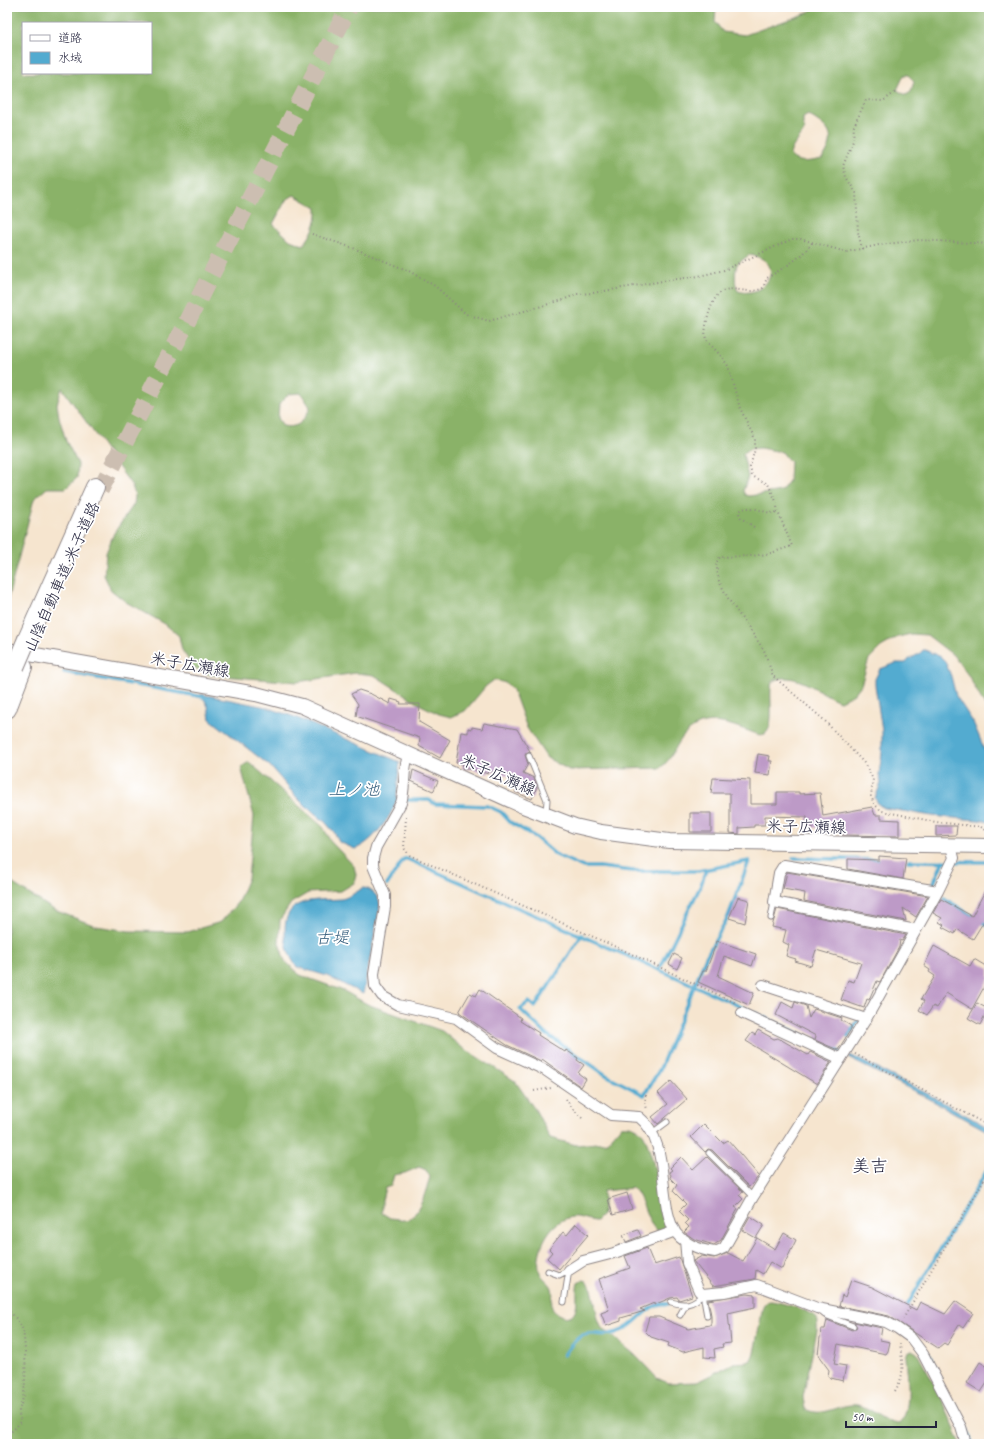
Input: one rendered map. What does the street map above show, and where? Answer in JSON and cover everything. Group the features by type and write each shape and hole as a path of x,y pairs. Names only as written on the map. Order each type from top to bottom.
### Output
{"highway":[{"name":"山陰自動車道;米子道路","path":"7,689 19,667 97,488"},
{"name":"山陰自動車道;米子道路","path":"7,709 19,667"}],"main road":[{"name":"米子広瀬線","path":"7,650 256,694 302,706 546,814 576,826 601,832 669,841 989,846"}],"street":[{"path":"409,753 405,762 404,796 376,847 372,863 385,895 385,907 374,974 375,986 382,996 398,1005 456,1018 497,1048 545,1070 611,1115 639,1117 652,1133 658,1149 674,1229 685,1240 702,1249 715,1252 724,1248 753,1197 866,1019 938,891 954,858 951,846"},
{"path":"916,930 774,902 779,873 784,865 938,891"},
{"path":"763,985 866,1019"},
{"path":"740,1008 842,1059"},
{"path":"570,1270 583,1261 614,1253 670,1233 674,1229"},
{"path":"685,1240 687,1263 698,1291 703,1294 724,1292 757,1285 817,1308 886,1322 911,1338 923,1354 961,1427 966,1444"}],"lane":[{"path":"529,756 547,800 546,814"},
{"path":"771,918 774,902"},
{"path":"652,1133 667,1122"},
{"path":"709,1153 753,1197"},
{"path":"548,1271 559,1275 570,1270"},
{"path":"564,1302 570,1270"},
{"path":"680,1315 685,1306 698,1300 703,1294"},
{"path":"703,1294 707,1316"},
{"path":"671,1302 685,1306"},
{"path":"817,1308 825,1316 854,1326"}],"path":[{"path":"862,250 858,232 856,193 846,177 843,166 853,141 854,126 863,104 866,100 883,101 897,90"},
{"path":"312,234 353,248 409,272 435,286 466,314 490,322 563,300 577,294 593,293 699,276 724,270 792,239 846,252 862,250 879,245 919,240 989,244"},
{"path":"812,243 792,263 767,278 763,288 758,291 732,290 719,293 712,302 706,324 706,340 722,357 728,366 740,408 756,442 751,460 752,476 768,484 792,546 756,556 720,557 716,563 719,581 729,600 764,650 773,676 824,720 864,763 873,779 871,796 874,804 882,811 936,822 981,826 989,832"},
{"path":"754,527 741,518 739,513 741,510 749,508 772,513 778,512"},
{"path":"401,803 406,809 404,848 409,855 618,948 740,1008"},
{"path":"847,1050 989,1126"},
{"path":"534,1091 548,1087 556,1089"},
{"path":"565,1096 572,1108 583,1119"},
{"path":"897,1328 989,1171"},
{"path":"7,1309 23,1331 24,1388 18,1413 21,1422 7,1436"},
{"path":"895,1391 901,1379 903,1370 902,1360"}],"green space":[{"path":"7,7 716,7 715,22 723,32 745,35 807,13 816,7 989,7 989,713 968,675 953,655 927,635 911,634 898,637 881,647 869,659 861,685 854,694 840,701 797,680 789,678 772,682 771,717 768,730 765,734 760,735 729,725 709,722 700,724 691,729 679,742 668,761 660,768 569,770 547,758 527,728 513,690 506,683 494,680 486,686 465,711 451,717 439,714 421,705 374,675 356,673 297,682 210,675 193,667 182,650 179,636 165,624 126,602 111,590 104,575 106,553 114,533 134,504 135,495 132,486 62,388 57,404 59,417 66,441 78,464 77,478 66,488 47,488 34,499 7,602","holes":["904,75 908,75 914,81 911,92 906,95 897,90","808,115 822,124 829,133 830,144 822,159 801,161 790,155 805,129 803,126 803,118","294,195 317,208 314,228 303,245 290,240 273,224 286,200","749,255 761,258 768,264 770,271 769,278 764,285 757,290 748,292 738,291 735,281 737,264","301,393 310,407 306,416 300,423 288,427 283,426 278,418 279,404 289,394","760,448 782,452 790,462 789,481 781,491 749,496 745,495 743,491 748,477 743,454 749,449"]},
{"path":"249,762 323,827 331,842 354,866 356,875 354,883 341,891 308,893 291,903 280,920 279,943 285,961 300,975 344,991 367,1004 442,1031 460,1046 515,1081 536,1111 550,1138 576,1145 607,1142 621,1126 636,1128 643,1134 650,1151 658,1180 666,1228 660,1232 652,1225 637,1192 633,1188 603,1191 603,1214 596,1221 572,1217 564,1219 557,1224 551,1229 542,1245 539,1261 539,1269 541,1274 551,1286 553,1294 552,1306 555,1312 564,1316 572,1315 577,1304 578,1283 583,1280 587,1281 592,1289 601,1327 634,1354 657,1378 668,1383 697,1382 734,1363 748,1362 751,1360 754,1353 763,1306 765,1303 774,1301 794,1307 812,1314 817,1323 817,1331 803,1397 805,1409 812,1412 825,1412 844,1406 857,1405 863,1406 888,1421 899,1424 903,1418 908,1401 906,1356 908,1352 912,1350 917,1353 940,1395 961,1444 7,1444 7,880 54,910 96,926 129,931 187,932 221,922 238,902 248,878 254,816 241,767","holes":["419,1167 426,1170 430,1177 420,1206 413,1216 408,1220 390,1218 382,1213 382,1200 385,1188 391,1186 394,1175 405,1173"]}],"water":[{"path":"923,650 941,657 945,661 951,676 956,696 973,722 989,760 989,821 932,816 884,808 879,805 875,798 881,783 879,775 882,752 882,731 875,679 880,669 896,663 906,663"},
{"name":"上ノ池","path":"201,694 266,707 295,717 400,762 396,800 391,814 374,836 361,846 355,849 339,842 334,832 325,822 298,799 270,766 210,719 208,706"},
{"name":"古堤","path":"363,888 366,888 375,894 379,900 380,906 363,994 327,976 297,967 288,950 285,932 286,920 290,912 296,906 304,902 341,899 352,895"},
{"path":"850,1055 928,1094 989,1128 989,1132 926,1097 848,1058"}],"building":[{"path":"359,690 371,694 390,704 391,699 401,702 400,704 420,704 419,722 450,740 440,758 419,746 420,738 356,716 358,704 351,694"},
{"path":"484,723 517,729 531,753 527,752 525,755 528,764 523,773 534,778 537,787 532,799 515,792 518,787 510,784 514,777 489,771 488,774 473,769 462,769 463,764 456,763 461,732 468,733 468,728 472,729 472,727 482,729"},
{"path":"758,754 770,756 769,761 772,761 770,775 755,773"},
{"path":"413,770 438,781 433,791 411,781"},
{"path":"713,778 750,780 750,804 777,804 777,792 799,792 799,794 820,793 823,816 872,807 875,815 881,815 881,819 899,820 899,836 842,835 842,829 837,829 838,826 807,828 807,817 765,816 765,825 754,825 754,827 739,828 739,834 730,833 730,793 711,793"},
{"path":"690,813 711,813 711,832 690,832"},
{"path":"936,826 957,826 956,835 936,836"},
{"path":"879,856 906,858 903,879 848,869 848,859 879,860"},
{"path":"787,872 928,896 916,917 903,908 906,921 804,901 805,893 783,889"},
{"path":"989,883 989,924 984,921 973,939 957,929 955,934 942,927 944,925 939,922 942,918 933,913 941,899 972,916"},
{"path":"738,897 749,900 745,923 729,918"},
{"path":"777,909 906,935 902,941 900,940 899,947 880,982 877,981 869,1000 867,999 864,1008 841,1000 848,980 854,982 861,963 816,950 811,966 795,961 796,959 786,956 789,945 783,942 786,930 772,927"},
{"path":"717,941 756,954 752,966 724,956 718,976 754,993 749,1005 698,982 703,971 706,971"},
{"path":"934,946 970,966 974,959 989,968 989,978 972,1009 946,993 937,1008 933,1006 927,1015 919,1010 924,1001 921,999 935,976 924,966"},
{"path":"674,954 682,958 677,969 669,964"},
{"path":"480,989 521,1018 520,1021 539,1033 538,1035 565,1052 566,1050 578,1058 577,1060 584,1065 578,1073 586,1079 581,1087 542,1059 541,1061 507,1045 459,1012 470,993 476,996"},
{"path":"782,1002 793,1008 795,1002 806,1006 809,1018 814,1009 842,1018 841,1020 851,1026 851,1029 838,1050 815,1040 816,1036 776,1015"},
{"path":"977,1003 988,1009 980,1025 968,1018"},
{"path":"758,1030 774,1039 778,1038 808,1055 810,1052 831,1062 817,1084 746,1041 752,1033 755,1035"},
{"path":"671,1081 687,1099 658,1124 652,1117 668,1104 658,1093"},
{"path":"704,1124 723,1143 728,1140 759,1176 749,1187 712,1150 708,1149 705,1152 691,1137"},
{"path":"681,1157 693,1170 707,1157 743,1192 739,1195 743,1199 735,1207 738,1209 721,1240 714,1245 694,1239 684,1232 689,1227 685,1223 688,1220 679,1211 686,1204 673,1191 677,1185 670,1178 671,1175 669,1172 672,1170 670,1168"},
{"path":"627,1193 632,1209 613,1215 608,1199"},
{"path":"750,1216 764,1225 756,1238 742,1230"},
{"path":"576,1224 588,1235 559,1269 547,1258 552,1252 549,1249 563,1232 567,1235"},
{"path":"638,1230 641,1236 626,1242 623,1235"},
{"path":"784,1233 796,1240 782,1269 770,1262 763,1274 756,1270 755,1279 713,1286 693,1261 702,1256 714,1258 728,1253 743,1261 757,1238 775,1249"},
{"path":"647,1248 654,1265 679,1257 692,1296 679,1300 677,1297 670,1298 654,1305 654,1303 640,1309 645,1311 621,1318 621,1321 606,1326 601,1313 609,1310 599,1279 630,1268 625,1256"},
{"path":"851,1280 872,1287 916,1310 920,1302 945,1314 955,1301 973,1313 963,1328 959,1325 947,1345 944,1343 938,1348 889,1316 839,1306 842,1295 845,1297"},
{"path":"747,1294 755,1295 755,1307 728,1313 731,1343 722,1344 723,1347 714,1349 715,1358 704,1357 704,1347 683,1352 668,1346 669,1343 651,1337 645,1331 649,1317 659,1317 688,1329 710,1325 711,1315 708,1300"},
{"path":"827,1320 852,1330 857,1327 854,1322 882,1328 880,1340 890,1342 888,1351 886,1354 838,1344 834,1364 846,1366 843,1381 831,1378 828,1376 829,1370 818,1355 821,1329 825,1329"},
{"path":"980,1362 989,1368 989,1380 981,1392 967,1383"}],"waterway":[{"path":"64,672 204,697"},
{"path":"391,800 429,800 435,804 488,806 501,812 510,822 535,837 556,855 583,867 600,867 633,871 698,871 749,861 728,917 706,957 660,1069 644,1095 606,1075 546,1034 520,1009 529,1002 535,1007 582,935"},
{"path":"793,858 882,860"},
{"path":"387,885 404,859 407,859 680,979 840,1052"},
{"path":"908,861 989,862"},
{"path":"933,885 943,861"},
{"path":"659,970 701,885 706,870"},
{"path":"944,898 975,918"},
{"path":"980,921 989,926"},
{"path":"848,1037 858,1021"},
{"path":"905,1309 989,1167"},
{"path":"564,1355 580,1337 586,1334 613,1334 629,1327 654,1306 668,1304"},
{"path":"929,1354 935,1366"},
{"path":"956,1407 965,1424 972,1444"}],"tunnel":[{"path":"100,490 349,7"}],"district":[{"name":"美吉","path":"870,1166"}]}
